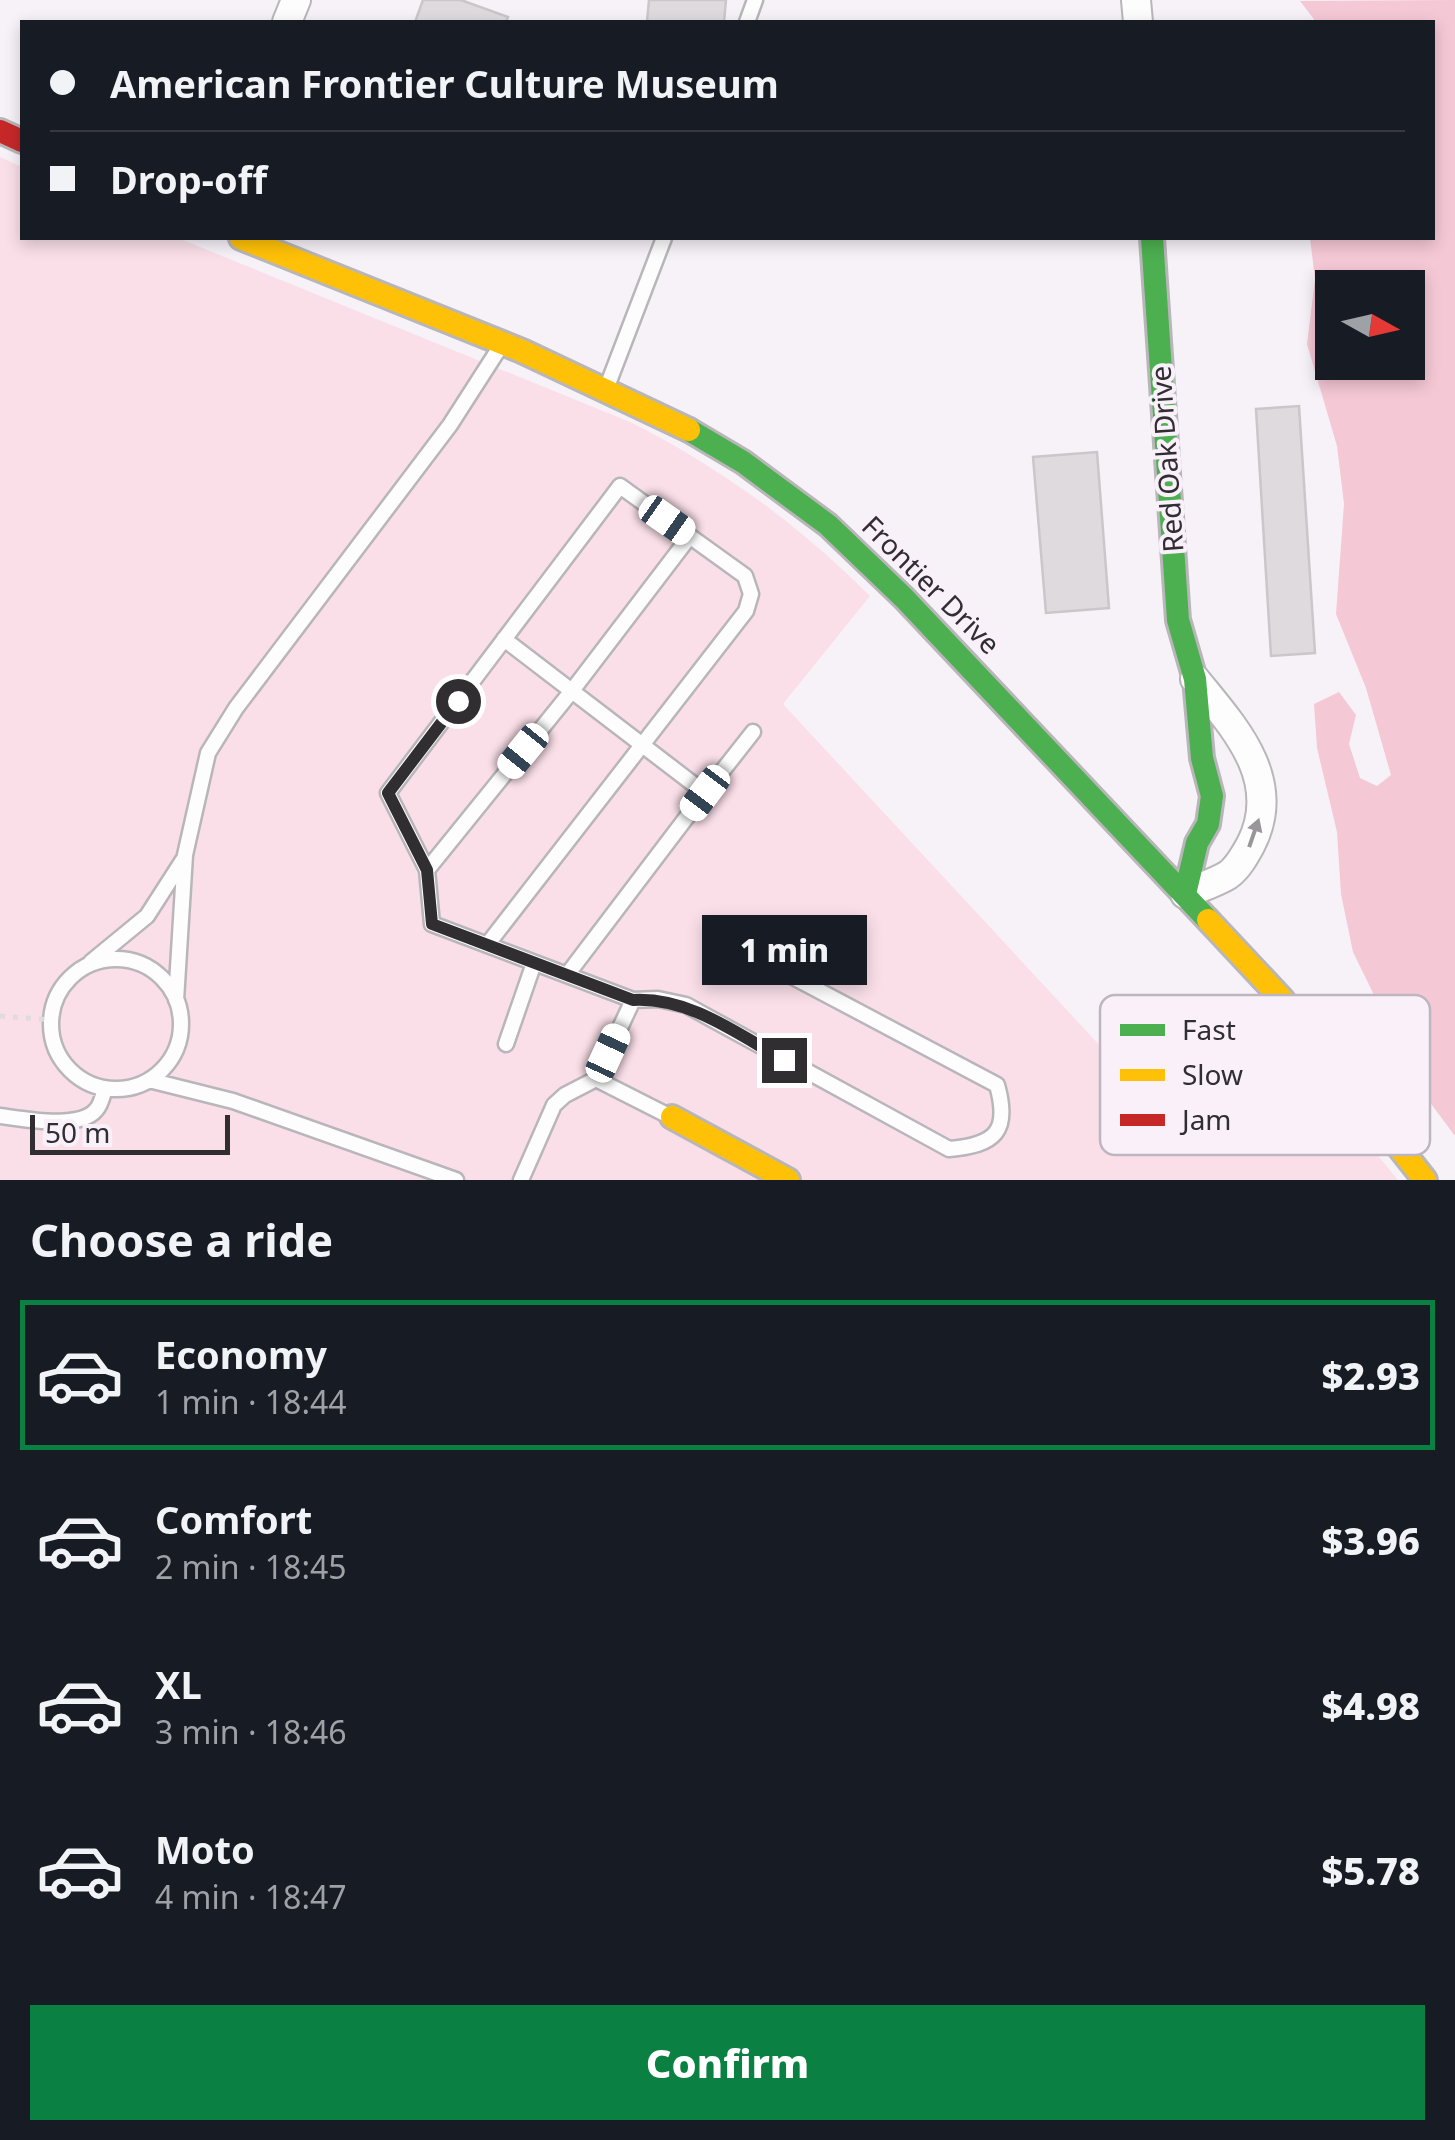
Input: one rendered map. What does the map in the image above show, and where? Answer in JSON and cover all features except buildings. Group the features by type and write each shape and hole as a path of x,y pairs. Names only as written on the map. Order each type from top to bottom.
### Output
{"street":[{"name":"Frontier Drive","path":"245,240 502,344 665,416 717,446 828,525 883,576 1278,995"},
{"name":"Red Oak Drive","path":"1152,240 1178,620 1194,679 1202,758 1212,796 1212,810 1198,843 1185,894"},
{"name":"Red Oak Drive","path":"1185,894 1229,874 1244,858 1261,810 1254,763 1243,738 1194,679"},
{"path":"672,1118 788,1180"},
{"name":"Frontier Drive","path":"1406,1155 1426,1180"}],"lane":[{"path":"606,390 663,240"},
{"path":"186,855 147,916 68,981 56,1000 52,1020 54,1043 67,1066 88,1082 105,1088 128,1088 148,1080 166,1066 177,1046 181,1024 176,1000 186,855 208,752 282,645 450,425 502,344"},
{"path":"488,945 746,611 751,594 744,576 620,486 388,793 427,870 432,924 633,1000 658,999 686,1006 949,1149 976,1147 998,1132 1004,1112 996,1085 763,961"},
{"path":"427,870 571,692 690,536"},
{"path":"504,639 705,793"},
{"path":"567,975 754,732"},
{"path":"85,966 106,959 129,960 150,968 166,982 176,1000"},
{"path":"506,1044 534,962"},
{"path":"521,1180 554,1105 596,1079 633,1000"},
{"path":"596,1079 672,1118"},
{"path":"148,1080 233,1101 456,1180"},
{"path":"0,1116 49,1122 87,1117 98,1109 105,1088"}],"path":[{"path":"0,1016 52,1020"}],"shaded area":[{"path":"1455,0 1455,1136 1430,1102 1430,995 1374,995 1353,952 1341,894 1337,832 1317,748 1314,704 1339,692 1356,715 1349,744 1360,778 1377,786 1391,775 1366,688 1336,614 1344,504 1337,446 1318,380 1425,380 1425,270 1315,270 1315,279 1310,240 1435,240 1435,20 1314,20 1300,1"},
{"path":"0,157 20,166 20,240 183,240 630,422 757,499 870,596 783,704 1100,1046 1100,1155 1378,1155 1398,1180 0,1180"},
{"path":"1315,279 1315,371 1307,344"}],"traffic: fast":[{"path":"1152,240 1178,620 1195,679 1202,758 1212,796 1208,824 1197,843 1185,894"},
{"path":"689,430 743,462 828,525 904,598 1208,920"}],"traffic: slow":[{"path":"246,240 522,351 689,430"},
{"path":"1208,920 1278,995"},
{"path":"672,1117 788,1180"},
{"path":"1405,1155 1425,1180"}],"traffic: jam":[{"path":"0,131 20,140"}],"route":[{"path":"458,701 388,793 427,870 432,924 633,1000 658,999 686,1006 784,1060"}]}
